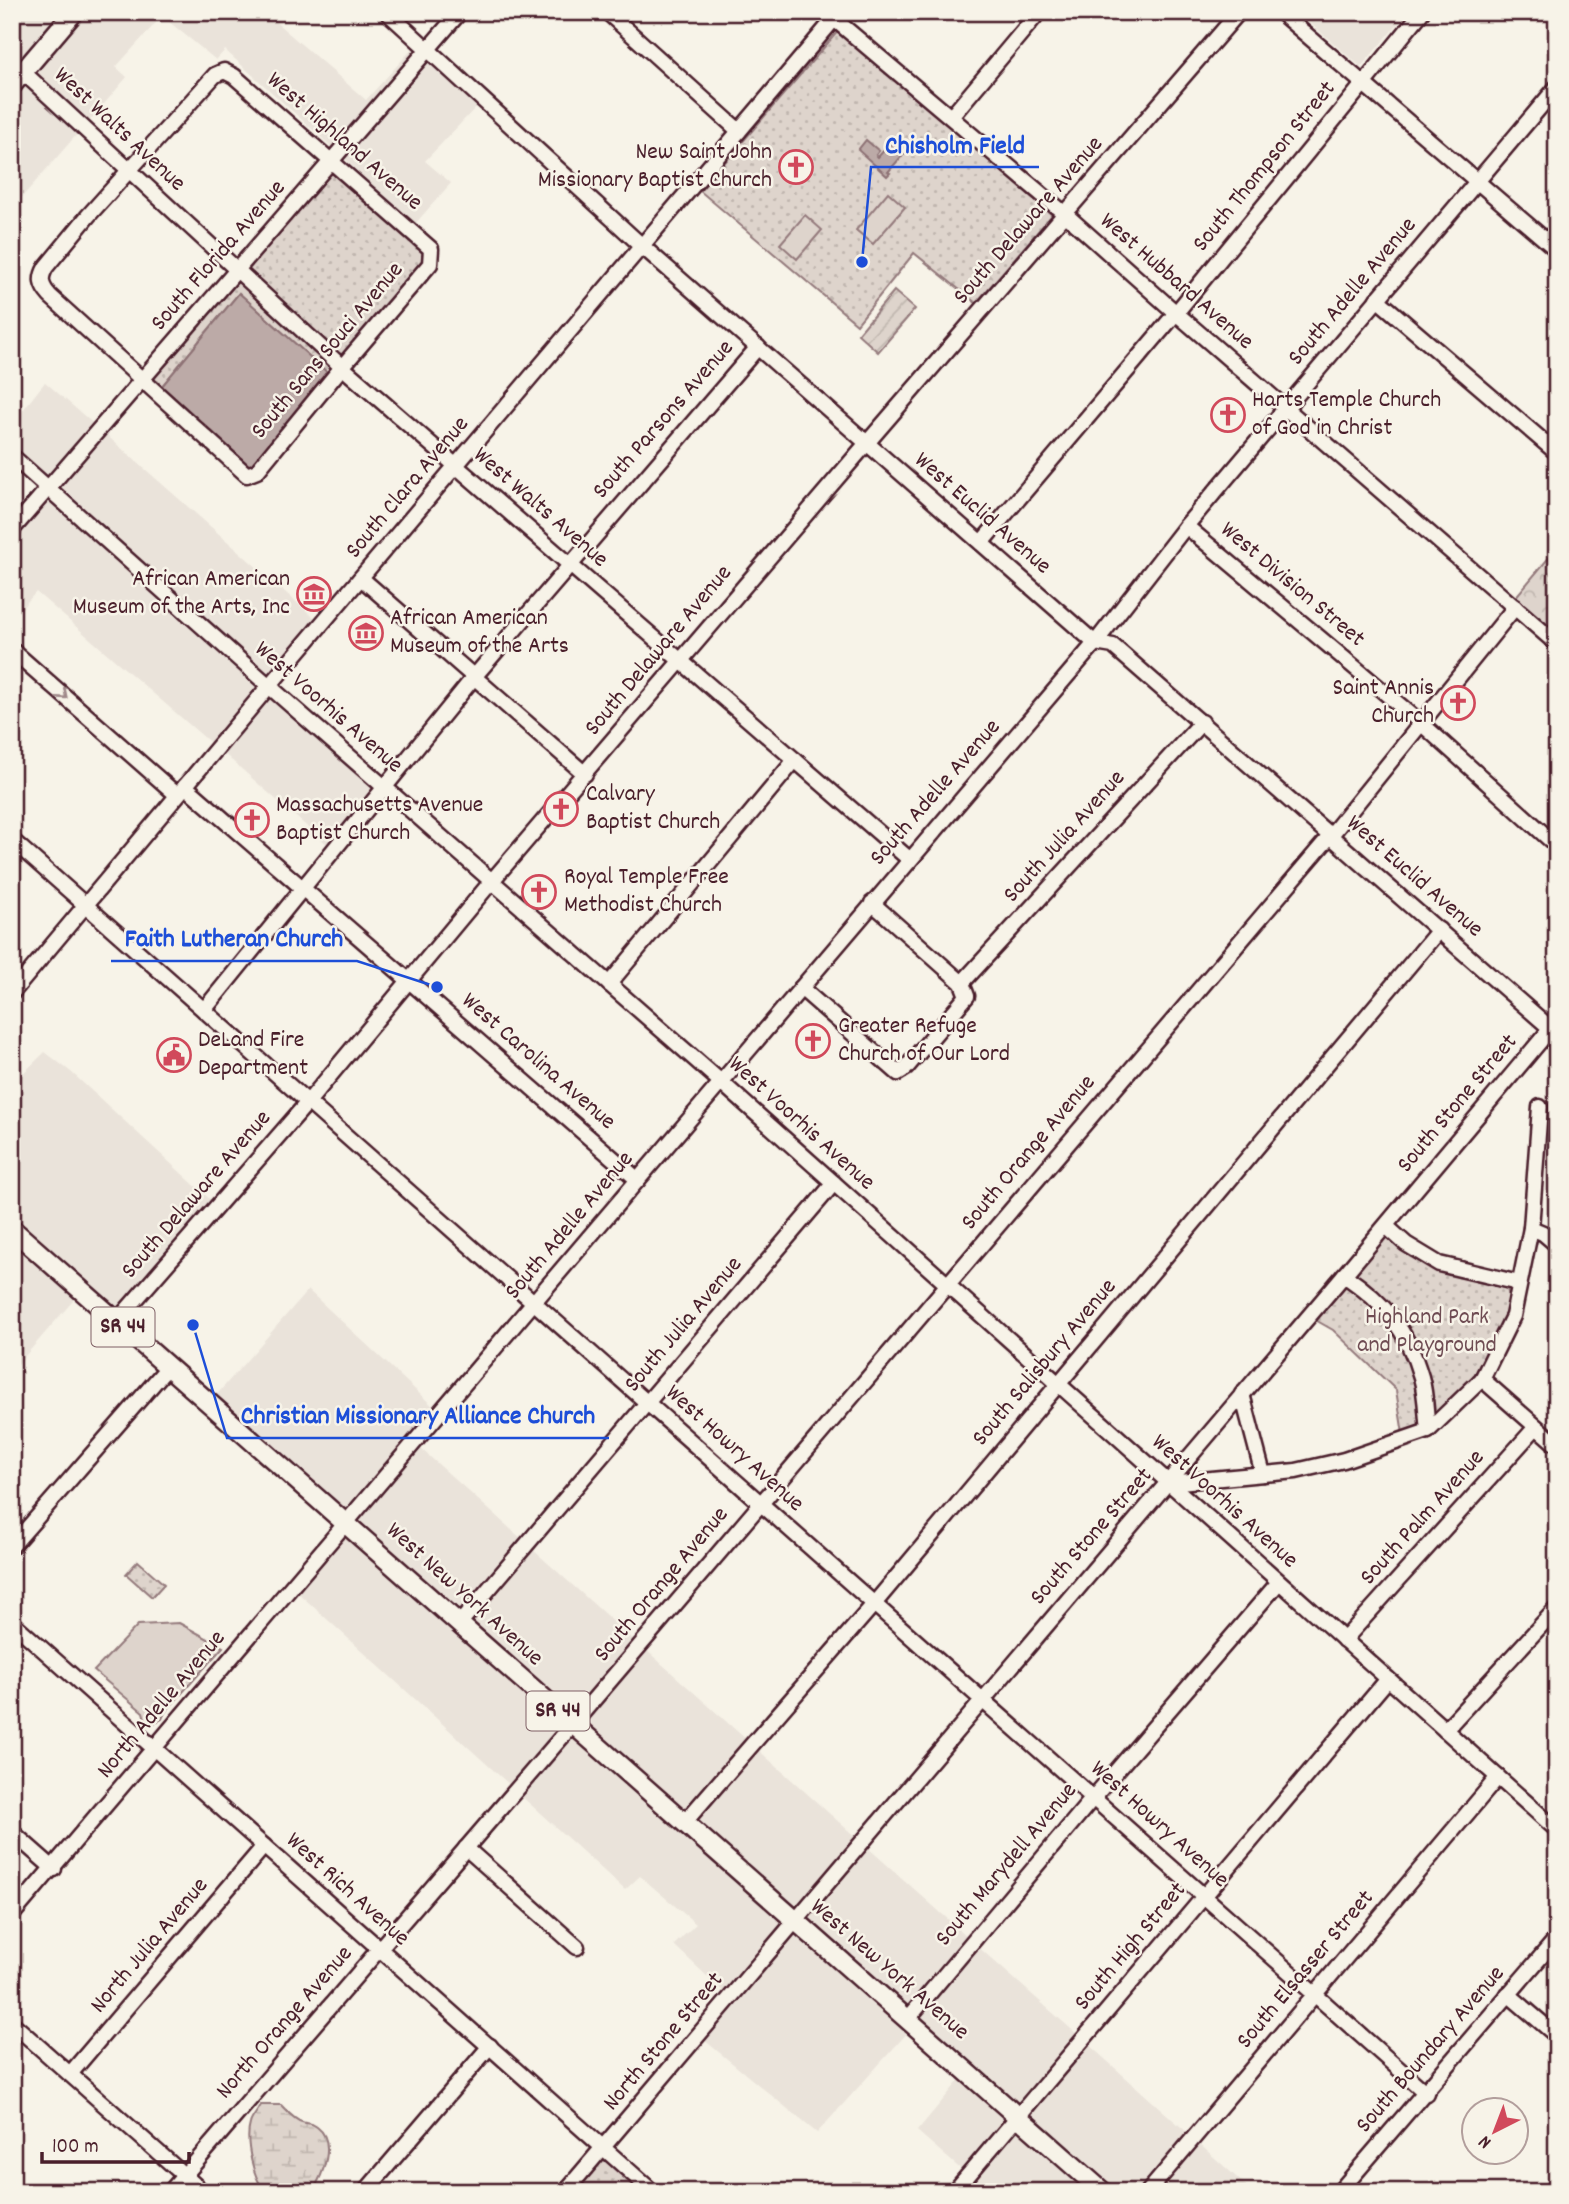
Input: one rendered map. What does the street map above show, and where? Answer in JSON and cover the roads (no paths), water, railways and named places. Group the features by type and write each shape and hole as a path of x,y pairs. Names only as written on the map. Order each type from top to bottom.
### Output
{"main road":[{"path":"18,78 74,12"},
{"name":"West New York Avenue","path":"12,1229 1103,2192"}],"street":[{"name":"West Euclid Avenue","path":"387,12 642,246 1095,643 1113,646 1439,930 1555,1027"},
{"name":"South Florida Avenue","path":"12,530 460,12"},
{"path":"607,12 740,131"},
{"path":"951,117 1039,12"},
{"name":"South Delaware Avenue","path":"117,1321 308,1102 491,882 1239,12"},
{"path":"1280,12 1557,250"},
{"name":"South Thompson Street","path":"981,543 1175,313 1422,12"},
{"name":"South Clara Avenue","path":"12,993 740,131 833,15"},
{"name":"West Hubbard Avenue","path":"833,15 1557,644"},
{"name":"West Highland Avenue","path":"129,170 215,75 224,71 234,76 431,249"},
{"name":"West Walts Avenue","path":"18,78 129,170 342,367 909,859"},
{"name":"South Adelle Avenue","path":"347,1524 1095,643 1186,526 1557,88"},
{"path":"1545,102 1557,113"},
{"path":"129,170 46,267 41,278 43,288 50,296 142,380"},
{"name":"South Sans Souci Avenue","path":"142,380 247,475 257,471 430,264 431,249"},
{"path":"1377,299 1557,453"},
{"name":"South Parsons Avenue","path":"204,1010 474,677 758,347"},
{"name":"West Voorhis Avenue","path":"12,456 383,787 834,1183 1557,1830"},
{"name":"West Division Street","path":"1186,526 1421,723 1557,846"},
{"path":"361,579 584,774"},
{"name":"South Orange Avenue","path":"573,1724 1331,835 1515,607"},
{"name":"West Carolina Avenue","path":"12,650 181,791 303,888 638,1180"},
{"name":"South Julia Avenue","path":"801,988 898,1073 906,1068 964,989 1202,722"},
{"path":"608,984 795,760"},
{"name":"West Howry Avenue","path":"12,840 1426,2093"},
{"path":"872,903 964,989"},
{"name":"South Salisbury Avenue","path":"684,1823 874,1604 1439,930"},
{"name":"South Stone Street","path":"796,1921 1555,1027"},
{"path":"1169,1483 1296,1471 1344,1461 1428,1431 1482,1380 1513,1315 1531,1228 1540,1107"},
{"name":"South Julia Avenue","path":"459,1624 834,1183"},
{"path":"1385,1226 1406,1244 1439,1264 1519,1283"},
{"path":"1531,1228 1543,1233 1557,1245"},
{"path":"1344,1275 1373,1295 1399,1326 1421,1378 1428,1431"},
{"path":"12,1546 168,1367"},
{"path":"1482,1380 1557,1445"},
{"path":"1242,1394 1263,1474"},
{"name":"South Palm Avenue","path":"1344,1640 1536,1427"},
{"name":"North Adelle Avenue","path":"12,1915 347,1524"},
{"name":"South Marydell Avenue","path":"907,2020 1279,1582"},
{"path":"1445,1730 1557,1608"},
{"name":"West Rich Avenue","path":"12,1622 653,2192"},
{"name":"South High Street","path":"954,2192 1388,1679"},
{"name":"North Orange Avenue","path":"170,2192 573,1724"},
{"name":"South Elsasser Street","path":"1148,2192 1498,1777"},
{"path":"12,1832 54,1869"},
{"name":"North Julia Avenue","path":"70,2074 264,1846"},
{"path":"466,1848 576,1947"},
{"name":"North Stone Street","path":"565,2192 796,1921"},
{"name":"South Boundary Avenue","path":"1339,2192 1557,1938"},
{"path":"1508,1994 1557,2036"},
{"path":"12,2023 203,2192"},
{"path":"365,2192 490,2046"},
{"path":"1550,2192 1557,2185"}],"place":[{"name":"New Saint John Missionary Baptist Church","path":"796,167"},
{"name":"Chisholm Field","path":"862,262"},
{"name":"Harts Temple Church of God in Christ","path":"1228,415"},
{"name":"African American Museum of the Arts, Inc","path":"314,594"},
{"name":"African American Museum of the Arts","path":"366,633"},
{"name":"Saint Annis Church","path":"1458,703"},
{"name":"Calvary Baptist Church","path":"561,809"},
{"name":"Massachusetts Avenue Baptist Church","path":"252,820"},
{"name":"Royal Temple Free Methodist Church","path":"539,892"},
{"name":"Faith Lutheran Church","path":"437,987"},
{"name":"Greater Refuge Church of Our Lord","path":"813,1041"},
{"name":"DeLand Fire Department","path":"174,1055"},
{"name":"Christian Missionary Alliance Church","path":"193,1325"}],"park label":[{"name":"Highland Park and Playground","path":"1427,1332"}]}
